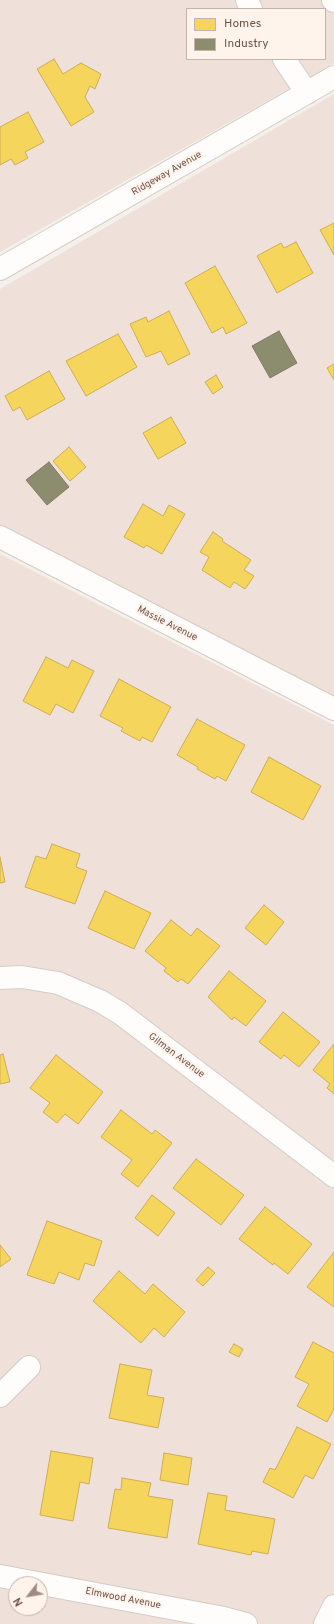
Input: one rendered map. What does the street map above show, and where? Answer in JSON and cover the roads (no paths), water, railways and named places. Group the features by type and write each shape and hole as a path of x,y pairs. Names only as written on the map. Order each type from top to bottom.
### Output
{"street":[{"path":"285,60 307,92"},
{"name":"Ridgeway Avenue","path":"0,269 334,77"},
{"name":"Massie Avenue","path":"0,538 334,709"},
{"name":"Gilman Avenue","path":"0,978 22,978 58,984 100,1001 126,1018 334,1176"},
{"path":"0,1396 29,1367"},
{"name":"Elmwood Avenue","path":"0,1576 216,1616 246,1624"},
{"path":"326,1624 334,1606"}]}
